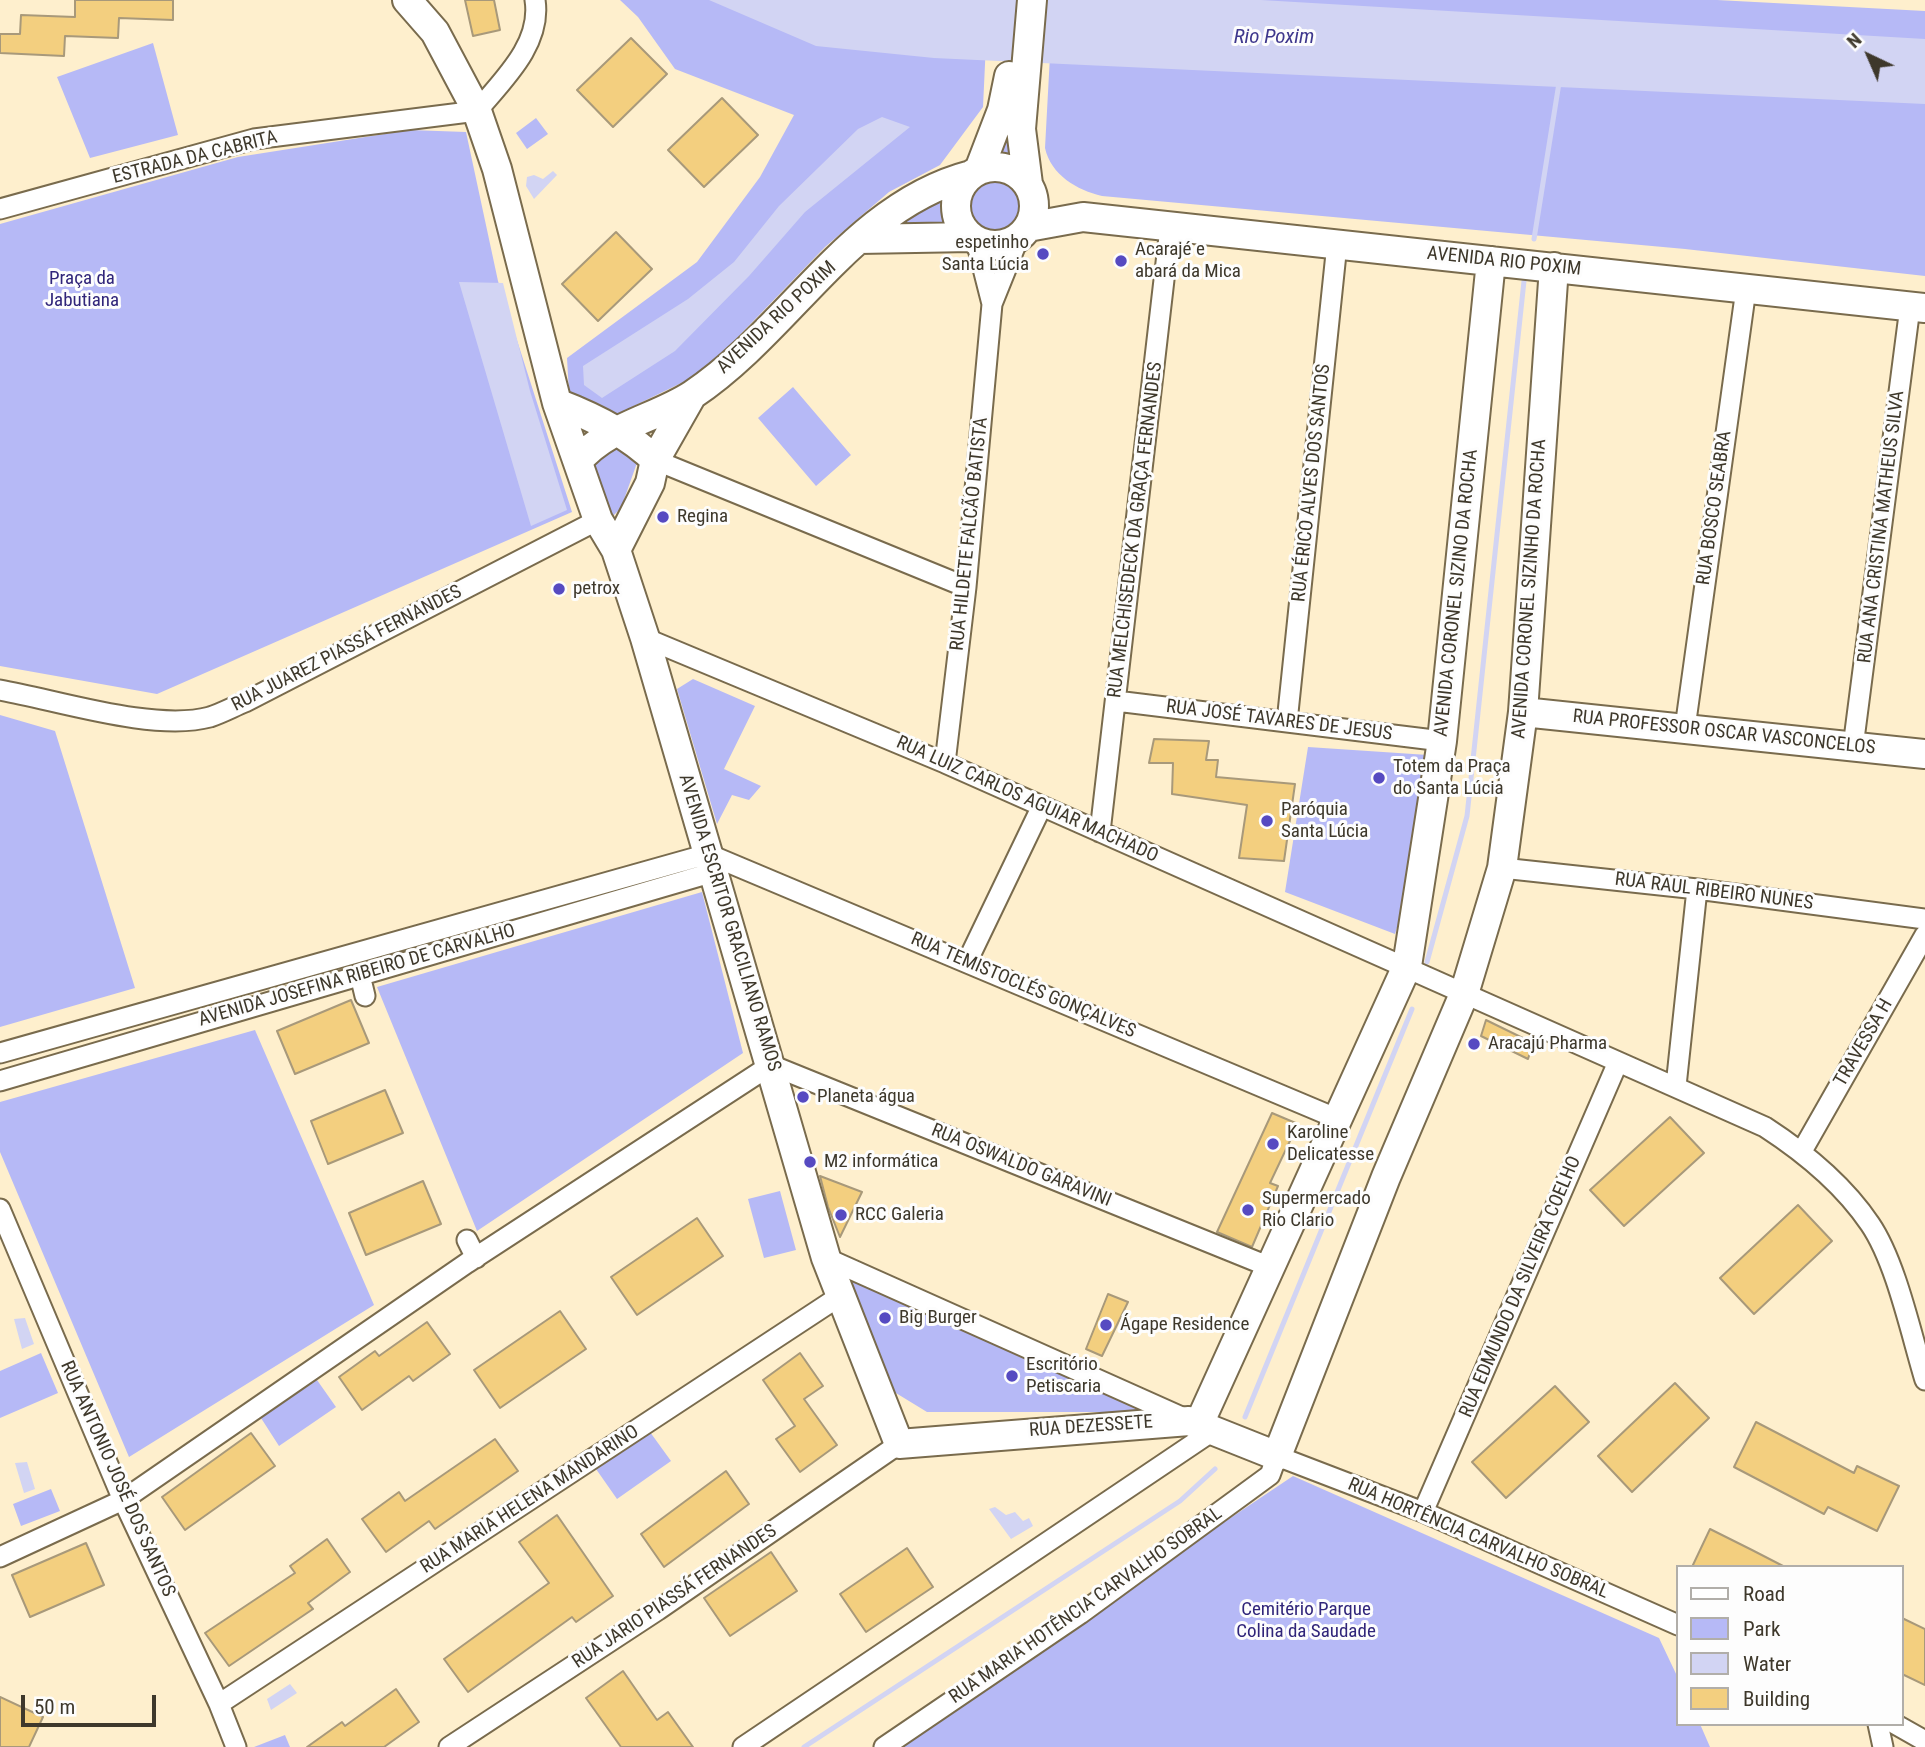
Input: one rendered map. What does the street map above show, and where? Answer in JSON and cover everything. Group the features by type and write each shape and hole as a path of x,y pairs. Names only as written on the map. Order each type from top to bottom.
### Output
{"street":[{"name":"AVENIDA ESCRITOR GRACILIANO RAMOS","path":"407,0 435,32 477,111 497,169 557,403 598,520 616,550 645,638 827,1258 899,1444"},
{"path":"477,111 526,48 534,27 535,0"},
{"path":"859,239 973,239 998,245 1023,232 1034,215 1014,96 1016,0"},
{"path":"973,239 963,228 956,206 958,194 975,173 1014,96 1032,0"},
{"name":"ESTRADA DA CABRITA","path":"0,209 254,139 477,111"},
{"path":"975,173 990,167 1012,170 1030,187"},
{"name":"AVENIDA RIO POXIM","path":"578,461 589,449 615,432 692,395 753,346 859,239 909,199 939,184 975,173"},
{"name":"AVENIDA RIO POXIM","path":"1030,187 1083,218"},
{"name":"AVENIDA RIO POXIM","path":"1023,232 1083,218 1918,307"},
{"name":"RUA MELCHISEDECK DA GRAÇA FERNANDES","path":"1100,832 1170,228"},
{"name":"RUA HILDETE FALCÃO BATISTA","path":"945,764 966,587 992,304 1023,232"},
{"name":"RUA HILDETE FALCÃO BATISTA","path":"973,239 992,304"},
{"name":"RUA ÉRICO ALVES DOS SANTOS","path":"1287,722 1337,244"},
{"name":"AVENIDA CORONEL SIZINO DA ROCHA","path":"1201,1425 1406,966 1442,741 1491,261"},
{"name":"AVENIDA CORONEL SIZINHO DA ROCHA","path":"1277,1456 1386,1177 1464,994 1502,868 1523,712 1554,267"},
{"name":"RUA BOSCO SEABRA","path":"1685,728 1746,289"},
{"name":"RUA ANA CRISTINA MATHEUS SILVA","path":"1853,747 1918,307"},
{"name":"AVENIDA RIO POXIM","path":"616,550 650,483 656,460 692,395"},
{"path":"557,403 586,414 637,444 656,460 966,587"},
{"path":"598,520 614,526 630,519"},
{"name":"RUA JUAREZ PIASSÁ FERNANDES","path":"0,690 123,715 167,719 208,717 245,702 598,520"},
{"name":"RUA LUIZ CARLOS AGUIAR MACHADO","path":"645,638 945,764 1406,966 1765,1127 1802,1151"},
{"name":"RUA JOSÉ TAVARES DE JESUS","path":"1116,701 1442,741"},
{"name":"RUA PROFESSOR OSCAR VASCONCELOS","path":"1523,712 1925,754"},
{"path":"967,962 1041,808"},
{"name":"RUA TEMISTOCLÉS GONÇALVES","path":"711,863 967,962 1338,1119"},
{"name":"AVENIDA JOSEFINA RIBEIRO DE CARVALHO","path":"0,1081 360,975 711,863"},
{"name":"AVENIDA JOSEFINA RIBEIRO DE CARVALHO","path":"0,1053 711,863"},
{"name":"RUA RAUL RIBEIRO NUNES","path":"1502,868 1697,889 1925,919"},
{"path":"1676,1086 1697,889"},
{"name":"TRAVESSA H","path":"1802,1151 1925,935"},
{"path":"360,975 365,996"},
{"name":"RUA EDMUNDO DA SILVEIRA COELHO","path":"1423,1512 1618,1062"},
{"path":"0,1557 123,1500 476,1258 771,1065"},
{"name":"RUA OSWALDO GARAVINI","path":"771,1065 1270,1266"},
{"path":"1802,1151 1845,1193 1871,1225 1887,1258 1925,1380"},
{"name":"RUA ANTONIO JOSÉ DOS SANTOS","path":"0,1209 123,1500 219,1704 236,1747"},
{"path":"467,1240 476,1258"},
{"path":"827,1258 1201,1425"},
{"name":"RUA MARIA HELENA MANDARINO","path":"219,1704 729,1377 840,1297"},
{"path":"743,1747 1201,1425"},
{"name":"RUA DEZESSETE","path":"899,1444 1201,1425 1277,1456"},
{"name":"RUA JARIO PIASSÁ FERNANDES","path":"449,1747 658,1610 899,1444"},
{"name":"RUA HORTÊNCIA CARVALHO SOBRAL","path":"1277,1456 1423,1512 1676,1624"},
{"name":"RUA MARIA HOTÊNCIA CARVALHO SOBRAL","path":"884,1747 1080,1614 1270,1475 1277,1456"},
{"path":"646,1593 658,1610"},
{"path":"1878,1726 1883,1747"},
{"path":"1899,1726 1925,1741"}],"green space":[{"path":"620,0 988,0 983,107 940,165 889,192 825,247 704,372 605,420 569,393 567,358 697,262 760,177 794,115 675,69 638,17"},
{"path":"1053,0 1717,0 1925,11 1925,276 1685,249 1102,196 1066,180 1053,166 1045,148"},
{"path":"153,43 178,135 90,158 57,77"},
{"path":"1007,113 1012,166 984,162"},
{"path":"536,118 548,134 527,149 516,133"},
{"name":"Praça da Jabutiana","path":"410,130 466,132 498,281 572,512 157,694 0,666 0,224 238,157"},
{"path":"996,173 1009,176 1019,183 1026,193 1029,206 1026,219 1019,229 1009,236 996,239 983,236 973,229 966,219 963,206 966,193 973,183 983,176"},
{"path":"942,193 946,230 880,234"},
{"path":"793,387 851,455 816,486 758,418"},
{"path":"621,445 638,460 621,508 613,516 607,514 589,464 593,456"},
{"path":"693,679 755,706 724,769 761,786 749,800 732,795 717,824 677,689"},
{"path":"0,715 55,731 135,988 0,1027"},
{"path":"1308,747 1428,755 1409,889 1395,934 1285,892"},
{"path":"702,892 743,1053 477,1231 377,987"},
{"path":"255,1030 374,1305 129,1457 0,1152 0,1102"},
{"path":"780,1191 796,1250 764,1258 748,1199"},
{"path":"850,1275 1158,1412 927,1412 891,1390 846,1284"},
{"path":"41,1353 58,1393 0,1418 0,1371"},
{"path":"317,1380 336,1407 279,1446 261,1418"},
{"path":"650,1432 671,1461 617,1499 596,1469"},
{"name":"Cemitério Parque Colina da Saudade","path":"1293,1476 1659,1638 1676,1674 1676,1726 1701,1726 1710,1747 889,1747"},
{"path":"51,1489 60,1511 21,1526 13,1504"},
{"path":"285,1735 290,1747 254,1747"}],"water":[{"name":"Rio Poxim","path":"709,0 1261,0 1925,39 1925,104 934,58 816,46"},
{"path":"882,117 910,127 805,212 749,276 675,351 602,398 584,385 583,366 688,299 734,262 779,206 858,129"},
{"path":"553,171 557,175 534,199 526,186 527,177 534,175 543,179"},
{"path":"459,282 503,283 530,391 567,510 531,526"},
{"path":"25,1318 34,1344 22,1349 14,1319"},
{"path":"27,1462 35,1489 24,1493 15,1463"},
{"path":"995,1507 1006,1515 1015,1512 1023,1521 1029,1518 1033,1526 1011,1539 989,1509"},
{"path":"290,1684 297,1693 271,1710 267,1699"}],"building":[{"path":"75,0 173,0 173,20 119,18 118,38 65,36 64,56 0,53 0,34 20,34 21,15 75,17"},
{"path":"465,0 494,0 500,30 473,36"},
{"path":"631,38 667,74 613,127 577,90"},
{"path":"722,98 758,135 704,187 668,150"},
{"path":"616,232 652,269 598,321 562,284"},
{"path":"1154,739 1209,741 1206,760 1218,760 1216,777 1295,784 1284,861 1239,858 1247,805 1172,794 1173,763 1149,763"},
{"path":"351,1000 369,1043 295,1074 277,1031"},
{"path":"1486,1020 1533,1043 1528,1059 1481,1036"},
{"path":"385,1090 403,1133 328,1164 311,1121"},
{"path":"1272,1113 1298,1124 1270,1183 1278,1186 1252,1247 1217,1232"},
{"path":"1670,1117 1704,1153 1624,1226 1590,1190"},
{"name":"RCC Galeria","path":"820,1176 862,1192 840,1237 828,1207"},
{"path":"423,1181 441,1224 366,1255 349,1213"},
{"path":"1798,1205 1832,1241 1754,1314 1720,1278"},
{"path":"697,1218 723,1256 637,1315 611,1277"},
{"name":"Ágape Residence","path":"1108,1294 1128,1302 1102,1356 1086,1349"},
{"path":"560,1311 586,1349 500,1408 474,1370"},
{"path":"427,1322 450,1354 413,1381 409,1376 362,1410 339,1377 375,1351 379,1356"},
{"path":"800,1353 823,1386 804,1399 837,1445 800,1472 776,1439 795,1426 763,1380"},
{"path":"1675,1383 1709,1418 1632,1492 1598,1456"},
{"path":"1555,1386 1589,1422 1506,1498 1472,1462"},
{"path":"1756,1422 1854,1473 1857,1466 1899,1486 1877,1531 1828,1507 1824,1514 1734,1467"},
{"path":"251,1433 275,1466 185,1530 162,1497"},
{"path":"495,1439 518,1471 435,1529 429,1521 386,1552 362,1519 399,1492 405,1501"},
{"path":"726,1471 749,1504 664,1567 641,1534"},
{"path":"557,1515 613,1596 576,1622 572,1617 468,1692 444,1659 549,1583 519,1542"},
{"path":"1710,1529 1781,1565 1693,1565"},
{"path":"327,1539 350,1572 308,1603 313,1609 229,1666 205,1633 295,1573 290,1566"},
{"path":"86,1543 104,1585 30,1617 12,1575"},
{"path":"907,1548 933,1587 866,1632 840,1594"},
{"path":"771,1552 797,1591 730,1636 704,1598"},
{"path":"1904,1619 1925,1629 1925,1685 1904,1675"},
{"path":"623,1671 657,1720 668,1712 693,1747 621,1747 586,1698"},
{"path":"396,1689 419,1722 384,1747 307,1747 342,1722 345,1726"},
{"path":"0,1697 43,1717 29,1747 0,1747"}],"waterway":[{"path":"1534,239 1559,83"},
{"path":"1427,962 1467,816 1524,281"},
{"path":"1245,1417 1412,1009"},
{"path":"804,1747 1180,1501 1215,1469"}],"place":[{"name":"espetinho Santa Lúcia","path":"1043,254"},
{"name":"Acarajé e abará da Mica","path":"1121,261"},
{"name":"Regina","path":"663,517"},
{"name":"petrox","path":"559,589"},
{"name":"Totem da Praça do Santa Lúcia","path":"1379,778"},
{"name":"Paróquia Santa Lúcia","path":"1267,821"},
{"name":"Aracajú Pharma","path":"1474,1044"},
{"name":"Planeta água","path":"803,1097"},
{"name":"Karoline Delicatesse","path":"1273,1144"},
{"name":"M2 informática","path":"810,1162"},
{"name":"Supermercado Rio Clario","path":"1248,1210"},
{"name":"RCC Galeria","path":"841,1215"},
{"name":"Big Burger","path":"885,1318"},
{"name":"Ágape Residence","path":"1106,1325"},
{"name":"Escritório Petiscaria","path":"1012,1376"}]}
